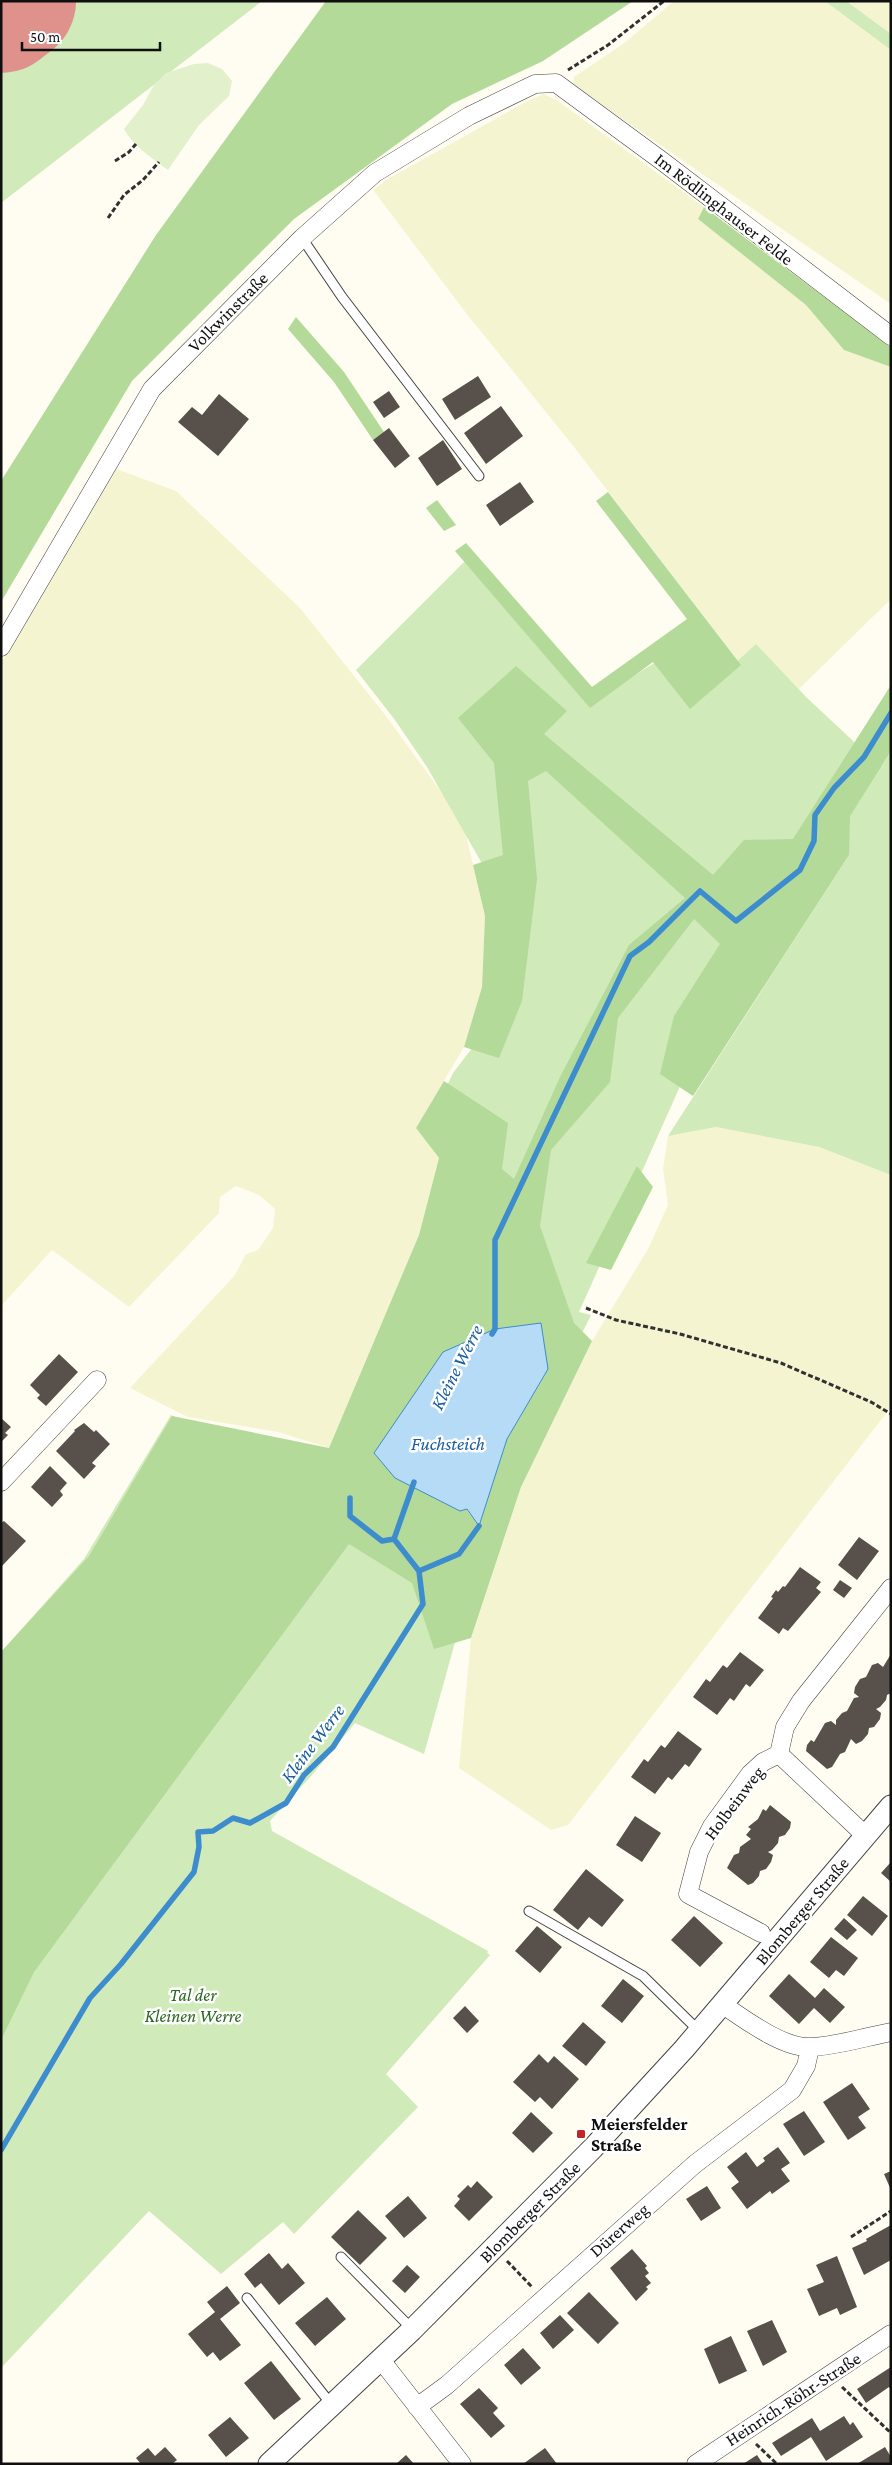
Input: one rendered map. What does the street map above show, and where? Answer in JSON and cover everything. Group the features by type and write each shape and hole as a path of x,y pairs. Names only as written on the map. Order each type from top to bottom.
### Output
{"street":[{"name":"Volkwinstraße","path":"1,647 152,389 302,238 375,174 460,122 535,84 556,83"},
{"name":"Im Rödlinghauser Felde","path":"556,83 662,161 891,336"},
{"path":"1,1482 97,1380"},
{"name":"Holbeinweg","path":"779,1754 784,1727 801,1702 891,1588"},
{"name":"Holbeinweg","path":"779,1754 866,1836"},
{"name":"Holbeinweg","path":"761,1933 688,1894 699,1852 712,1826 750,1774 763,1762 779,1754"},
{"name":"Blomberger Straße","path":"269,2464 412,2330 496,2248 593,2148 699,2031 891,1806"},
{"path":"722,2004 756,2028 782,2040 810,2048 891,2032"},
{"name":"Dürerweg","path":"417,2407 447,2385 695,2164 792,2090 806,2066 810,2048"},
{"name":"Heinrich-Röhr-Straße","path":"696,2464 891,2334"},
{"path":"380,2360 462,2464"}],"lane":[{"path":"302,238 342,297 479,476"},
{"path":"529,1912 643,1976 699,2031"},
{"path":"341,2257 412,2330"},
{"path":"247,2298 331,2404"}],"path":[{"path":"556,83 565,72 608,45 664,1"},
{"path":"115,161 129,152 136,144"},
{"path":"108,218 124,195 143,180 159,162"},
{"path":"586,1308 616,1320 680,1334 781,1363 871,1402 891,1414"},
{"path":"852,2237 891,2210"},
{"path":"496,2248 543,2298"},
{"path":"829,2375 891,2433"},
{"path":"743,2432 777,2464"}],"green space":[{"path":"1,1 262,1 1,203"},
{"path":"326,1 633,1 543,61 452,104 294,219 132,381 1,602 1,481 156,235"},
{"path":"674,1 891,1 891,304 573,85 574,77 623,44"},
{"path":"825,1 846,1 891,34 891,50"},
{"path":"208,63 222,69 232,81 229,96 199,125 168,170 138,146 124,129 143,105 154,85 166,73 194,64"},
{"path":"544,94 558,101 704,207 698,219 806,305 844,350 891,367 891,599 799,689 850,750 741,665 574,447 466,313 373,190 386,180 529,100"},
{"path":"704,207 891,347 891,367 844,350 806,305 698,219"},
{"path":"296,317 344,372 384,432 373,440 334,382 288,329"},
{"path":"111,467 176,491 300,608 386,716 463,822 485,916 482,987 464,1047 416,1128 439,1158 419,1235 380,1335 329,1448 278,1432 188,1417 130,1388 235,1275 246,1254 258,1250 273,1228 275,1209 259,1195 236,1186 220,1197 219,1213 129,1307 52,1250 1,1306 1,663"},
{"path":"608,492 741,665 690,709 653,662 590,708 455,551 466,543 592,687 687,619 596,501"},
{"path":"437,500 456,525 444,531 426,508"},
{"name":"Tal der Kleinen Werre","path":"466,560 598,698 659,660 694,701 756,644 805,696 881,767 891,751 891,1175 819,1147 716,1127 668,1136 849,855 849,846 686,1073 579,1312 591,1315 487,1527 424,1754 355,1723 312,1775 270,1821 272,1831 488,1951 487,1953 490,1955 386,2074 418,2107 294,2234 283,2222 221,2274 149,2211 1,2368 1,1652 84,1559 171,1415 268,1464 331,1462 450,1265 441,1098 453,1073 479,1039 509,911 427,767 395,720 356,670"},
{"path":"516,666 567,711 544,734 713,875 744,840 793,839 891,685 891,751 850,816 849,855 693,1096 660,1074 674,1016 720,944 694,919 618,1018 610,1082 551,1150 540,1226 574,1323 592,1341 521,1487 471,1638 434,1649 412,1583 349,1544 34,1972 1,2040 1,1652 89,1556 172,1416 329,1448 419,1235 439,1158 416,1128 444,1081 508,1123 502,1169 514,1179 561,1075 629,945 685,898 546,771 528,781 537,879 522,1001 499,1058 464,1047 482,987 485,916 473,865 503,855 494,763 458,718","holes":["548,1369 507,1439 479,1526 466,1509 460,1511 395,1478 374,1453"]},
{"path":"716,1127 819,1147 891,1175 891,1407 568,1825 551,1830 459,1768 471,1638 521,1487 592,1341 648,1249 668,1205 663,1169 668,1136"},
{"path":"637,1166 653,1187 611,1270 586,1263"}],"water":[{"name":"Fuchsteich","path":"541,1323 548,1369 507,1439 479,1526 467,1509 460,1511 395,1478 374,1453 443,1352 495,1329"}],"building":[{"path":"478,376 491,397 455,420 442,399"},
{"path":"389,391 400,407 384,418 373,402"},
{"path":"219,394 249,419 218,456 178,422 192,407 202,415"},
{"path":"501,406 523,436 486,464 464,433"},
{"path":"389,428 410,456 395,468 373,440"},
{"path":"443,440 462,469 437,486 418,458"},
{"path":"520,482 534,502 500,526 486,505"},
{"path":"59,1354 78,1372 46,1406 37,1398 40,1395 30,1385"},
{"path":"1,1418 11,1427 5,1433 8,1435 1,1442"},
{"path":"84,1423 94,1432 96,1430 110,1444 92,1463 96,1466 84,1479 56,1451 74,1430"},
{"path":"50,1466 67,1483 60,1491 63,1495 52,1507 31,1487"},
{"path":"4,1521 26,1541 1,1567 1,1523"},
{"path":"859,1537 879,1551 857,1580 838,1565"},
{"path":"800,1567 821,1582 816,1588 821,1592 788,1631 783,1628 779,1634 758,1618 773,1598 771,1597 776,1590 778,1592 783,1586 785,1587"},
{"path":"840,1580 852,1588 844,1598 833,1590"},
{"path":"740,1652 764,1670 750,1687 746,1684 734,1701 730,1698 717,1715 693,1697 706,1679 710,1682 723,1665 727,1668"},
{"path":"891,1654 891,1693 887,1695 886,1700 880,1707 876,1709 881,1713 880,1719 874,1727 869,1728 868,1734 862,1741 856,1744 851,1739 845,1752 840,1754 832,1767 827,1769 806,1751 807,1745 811,1740 814,1742 825,1723 831,1721 836,1725 836,1720 842,1713 847,1711 854,1698 859,1697 854,1693 860,1679 866,1677 872,1665 878,1663 883,1667"},
{"path":"678,1731 702,1749 689,1767 685,1764 672,1780 668,1777 655,1794 631,1777 644,1759 648,1762 661,1745 665,1748"},
{"path":"770,1805 791,1822 790,1828 785,1835 779,1837 778,1843 768,1852 773,1855 766,1869 760,1871 759,1876 753,1883 748,1885 727,1868 734,1855 739,1853 740,1847 751,1839 746,1835 751,1829 748,1827 758,1819 763,1809 766,1811"},
{"path":"635,1816 661,1833 642,1862 616,1845"},
{"path":"891,1862 891,1882 881,1873"},
{"path":"586,1869 624,1900 602,1927 589,1917 578,1930 553,1910"},
{"path":"863,1896 888,1916 872,1936 847,1915"},
{"path":"694,1916 723,1943 700,1967 671,1940"},
{"path":"844,1918 857,1930 847,1940 834,1929"},
{"path":"537,1926 562,1947 540,1973 515,1951"},
{"path":"831,1937 858,1958 844,1976 836,1970 829,1978 810,1962"},
{"path":"789,1974 815,1998 824,1988 845,2007 830,2023 814,2008 799,2024 769,1996"},
{"path":"623,1979 644,1996 622,2023 601,2006"},
{"path":"465,2006 479,2021 467,2033 453,2018"},
{"path":"583,2022 606,2042 586,2066 562,2046"},
{"path":"539,2054 548,2063 554,2056 579,2079 552,2109 540,2097 535,2102 513,2082"},
{"path":"852,2083 870,2109 858,2117 866,2128 848,2140 823,2102"},
{"path":"804,2111 825,2142 804,2156 783,2124"},
{"path":"531,2112 553,2133 533,2153 512,2133"},
{"path":"778,2147 790,2163 781,2169 790,2181 772,2194 770,2191 747,2209 731,2188 739,2182 727,2167 746,2152 757,2167 765,2161 763,2158"},
{"path":"891,2171 891,2190 884,2174"},
{"path":"477,2181 493,2197 469,2221 454,2206 460,2199 457,2196 468,2185 471,2188"},
{"path":"707,2186 721,2208 701,2221 686,2199"},
{"path":"408,2196 427,2218 404,2238 385,2216"},
{"path":"358,2210 387,2238 360,2265 331,2237"},
{"path":"891,2225 891,2260 864,2275 852,2248 867,2241 866,2239"},
{"path":"632,2249 647,2266 645,2268 649,2273 645,2276 651,2283 646,2287 648,2289 636,2301 610,2268"},
{"path":"269,2253 282,2269 288,2263 305,2283 279,2305 261,2283 255,2288 244,2274"},
{"path":"837,2256 857,2307 840,2315 837,2308 819,2316 807,2289 824,2282 816,2265"},
{"path":"407,2265 420,2277 405,2293 392,2281"},
{"path":"227,2286 240,2303 220,2319 241,2345 220,2361 213,2352 207,2357 188,2334 215,2312 207,2302"},
{"path":"589,2292 619,2323 598,2344 567,2313"},
{"path":"327,2297 346,2319 315,2346 295,2323"},
{"path":"560,2315 574,2330 553,2349 540,2333"},
{"path":"772,2320 787,2352 763,2366 747,2331"},
{"path":"731,2336 747,2371 719,2384 704,2349"},
{"path":"523,2348 541,2368 521,2385 504,2365"},
{"path":"271,2361 301,2399 274,2420 244,2383"},
{"path":"891,2367 891,2390 889,2387 866,2403 857,2389"},
{"path":"479,2388 498,2408 493,2413 505,2426 491,2438 460,2404"},
{"path":"844,2416 850,2425 853,2422 863,2437 826,2461 811,2437 781,2456 772,2443 812,2418 820,2431"},
{"path":"230,2417 249,2438 226,2457 208,2435"},
{"path":"165,2447 177,2460 172,2464 141,2464 136,2458 148,2448 155,2456"},
{"path":"885,2447 891,2457 891,2464 857,2464"},
{"path":"545,2448 557,2464 523,2464"},
{"path":"406,2455 414,2464 396,2464"},
{"path":"757,2455 763,2464 743,2464"}],"waterway":[{"name":"Kleine Werre","path":"492,1334 495,1329 495,1240 630,956 649,942 700,891 736,921 800,870 814,841 815,815 834,788 864,757 891,713"},
{"name":"Kleine Werre","path":"1,2150 90,1998 121,1964 194,1872 199,1847 198,1832 213,1831 233,1818 250,1823 286,1803 304,1775 333,1747 423,1604 419,1571 394,1539 414,1482"},
{"path":"350,1498 350,1516 382,1541 394,1539"},
{"path":"419,1571 459,1554 479,1526"}],"runway":[{"path":"1,11 14,1"}],"place":[{"name":"Meiersfelder Straße","path":"581,2134"}]}
